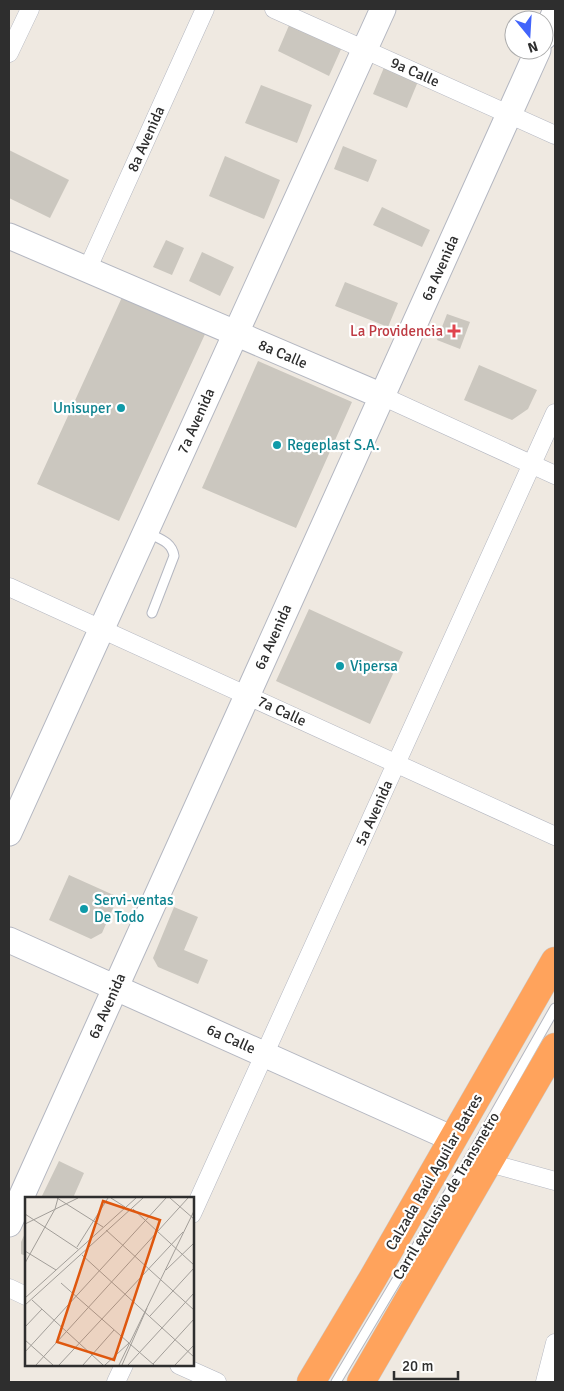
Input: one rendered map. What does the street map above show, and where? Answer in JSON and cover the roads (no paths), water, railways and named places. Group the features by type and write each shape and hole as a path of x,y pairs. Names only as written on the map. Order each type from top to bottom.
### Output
{"highway":[{"name":"Calzada Raúl Aguilar Batres","path":"311,1382 555,961"},
{"path":"361,1382 555,1047"}],"street":[{"path":"9,53 30,9"},
{"name":"8a Avenida","path":"87,270 205,9"},
{"name":"9a Calle","path":"274,9 555,135"},
{"name":"7a Avenida","path":"9,833 383,9"},
{"name":"6a Avenida","path":"9,1224 533,60"},
{"name":"8a Calle","path":"9,236 382,396 555,475"},
{"name":"5a Avenida","path":"194,1210 555,413"},
{"name":"7a Calle","path":"9,587 555,836"},
{"name":"6a Calle","path":"9,940 453,1139"},
{"path":"489,1163 555,1180"},
{"path":"9,1288 25,1296"},
{"path":"545,1382 555,1343"},
{"path":"116,1382 124,1366"},
{"path":"180,1366 217,1382"}],"lane":[{"path":"146,532 169,544 173,549 174,556 152,613"},
{"name":"Carril exclusivo de Transmetro","path":"336,1382 476,1147 555,1008"}],"place":[{"name":"La Providencia","path":"454,331"},
{"name":"Unisuper","path":"121,408"},
{"name":"Regeplast S.A.","path":"277,445"},
{"name":"Vipersa","path":"340,666"},
{"name":"Servi-ventas De Todo","path":"84,909"}]}
